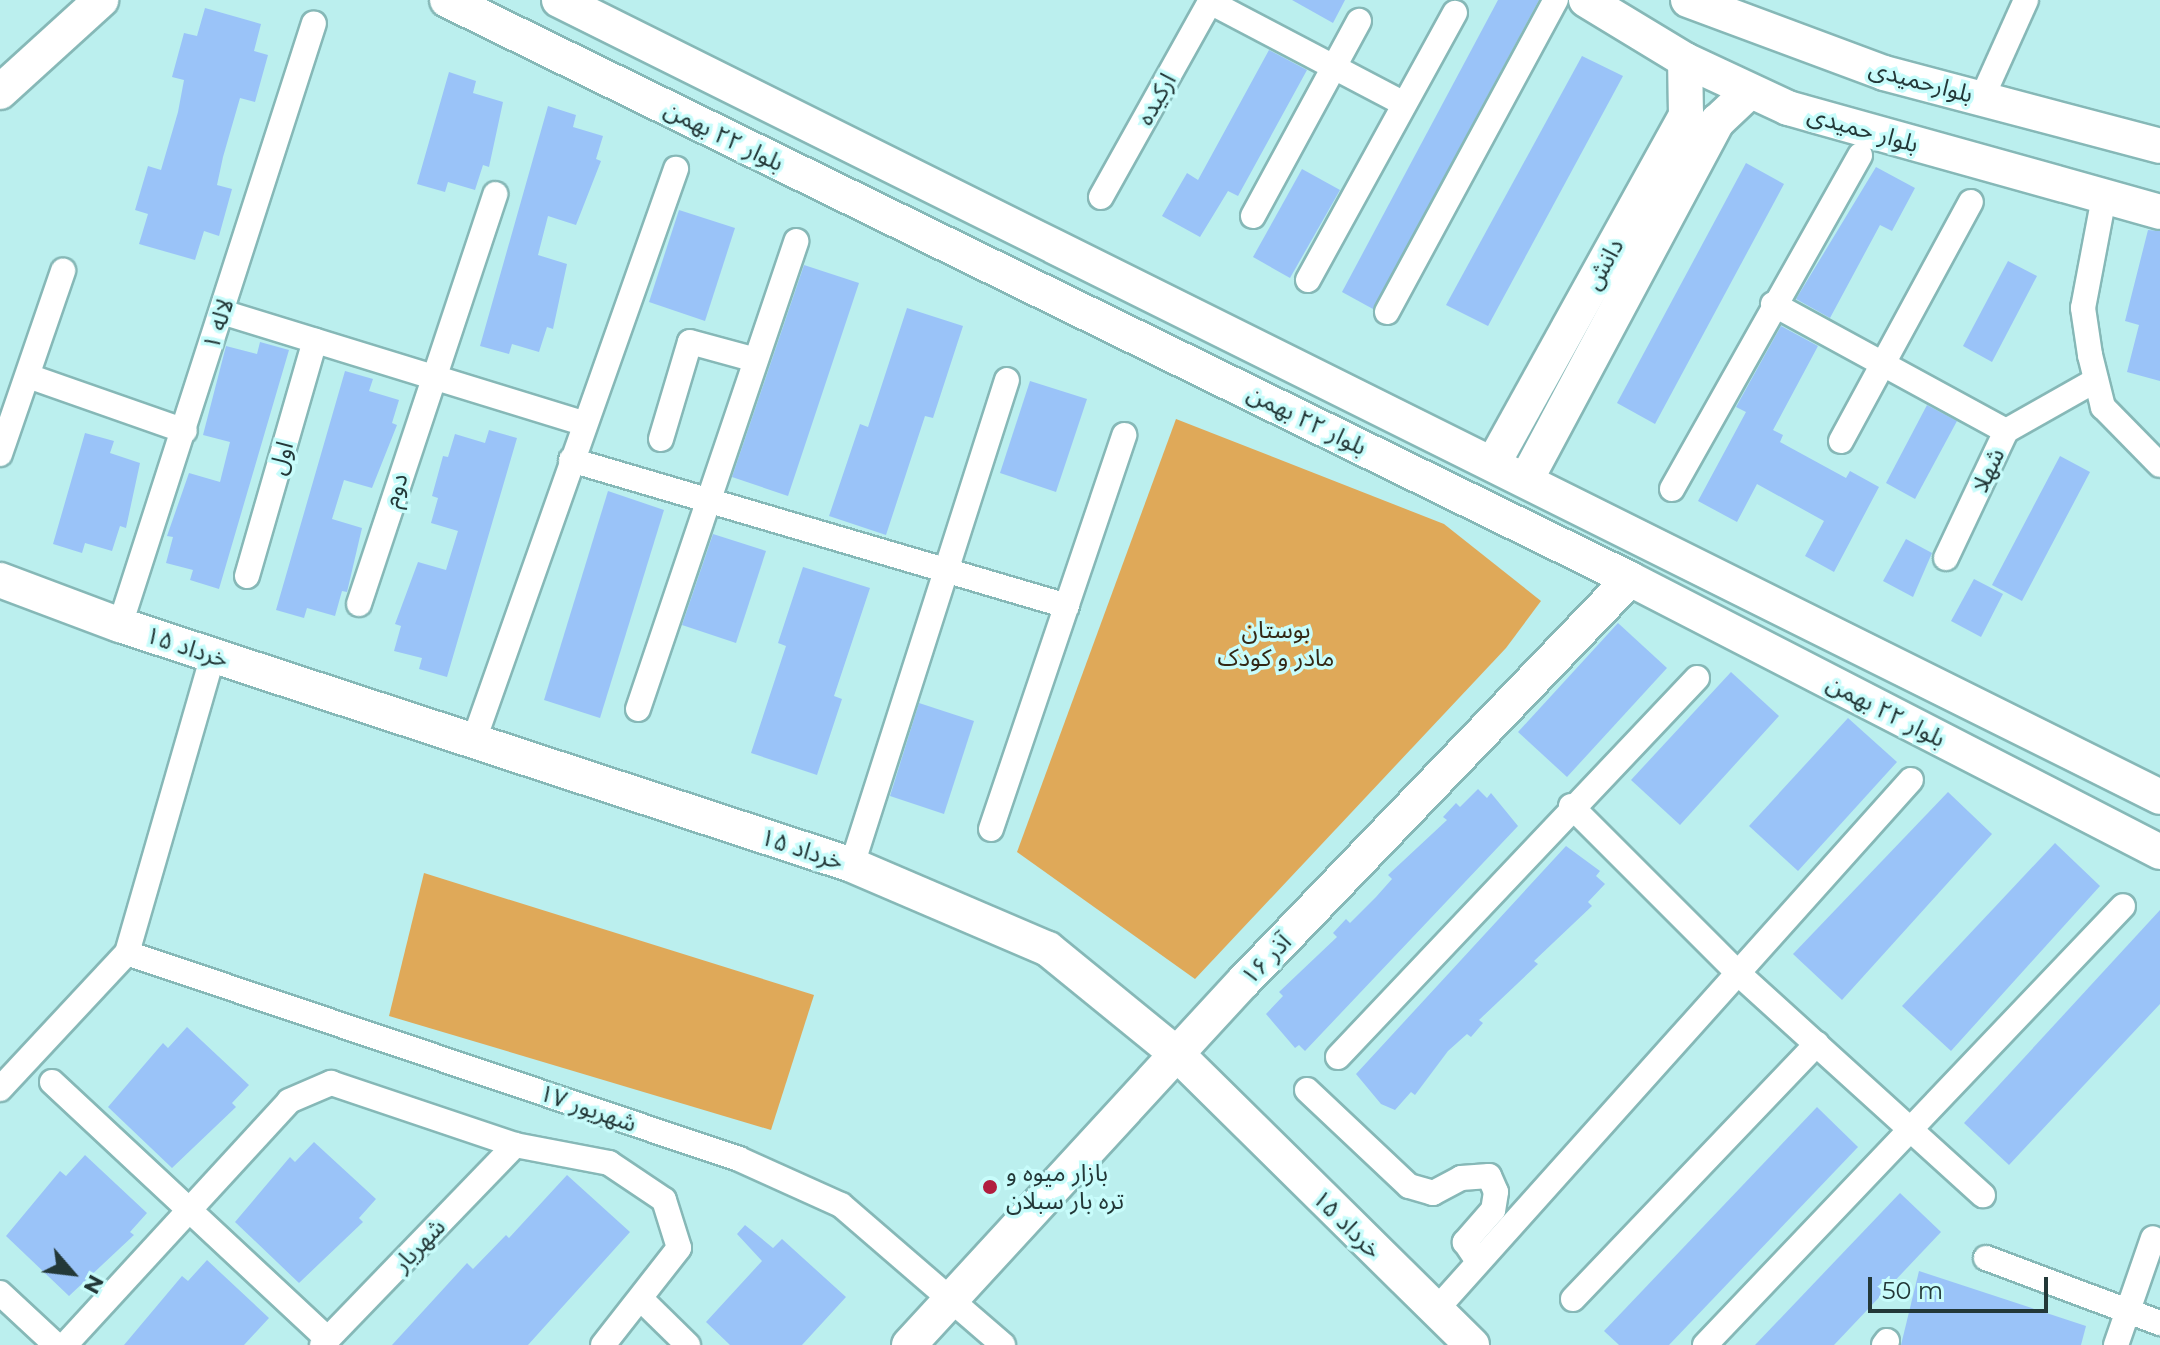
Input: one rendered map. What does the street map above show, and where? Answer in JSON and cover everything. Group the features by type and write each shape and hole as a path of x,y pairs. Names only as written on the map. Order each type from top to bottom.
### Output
{"main road":[{"path":"0,92 101,0"},
{"name":"بلوار ۲۲ بهمن","path":"447,0 1630,579 2160,852"},
{"name":"بلوار ۲۲ بهمن","path":"559,0 1527,478 2160,797"},
{"name":"بلوار حمیدی","path":"1586,0 1685,60 1788,108 2160,212"},
{"name":"بلوارحمیدی","path":"1688,0 1884,73 2160,146"},
{"name":"دانش","path":"1494,462 1686,115 1685,60"},
{"name":"دانش","path":"1527,478 1718,121 1750,91"},
{"path":"946,244 967,202"},
{"name":"۱۶ آذر","path":"909,1345 1178,1055 1630,579"},
{"name":"۱۵ خرداد","path":"0,580 120,625 852,865 1048,949 1178,1055 1472,1345"},
{"path":"1825,679 1845,639"}],"street":[{"path":"1387,312 1556,0"},
{"path":"1982,98 2026,0"},
{"path":"1210,1 1404,104"},
{"name":"ارکیده","path":"1101,197 1210,1"},
{"path":"1308,280 1455,13"},
{"path":"1253,216 1359,21"},
{"name":"لاله ۱","path":"120,625 314,23"},
{"path":"1672,489 1773,304 1860,155"},
{"path":"474,740 583,423 676,169"},
{"name":"دوم","path":"359,604 432,376 495,194"},
{"path":"2104,197 2083,308 2096,380 2103,407 2160,465"},
{"path":"1841,441 1971,202"},
{"path":"638,709 796,241"},
{"path":"0,454 63,271"},
{"path":"1773,304 2006,431"},
{"path":"222,312 583,423"},
{"name":"اول","path":"247,576 315,341"},
{"path":"661,439 690,342 756,360"},
{"path":"28,376 185,431"},
{"path":"852,865 944,569 1007,380"},
{"name":"شهلا","path":"1946,558 2006,431 2096,380"},
{"path":"991,829 1124,435"},
{"path":"571,460 1067,606"},
{"path":"0,1089 127,953 213,656"},
{"path":"1338,1057 1571,806 1697,678"},
{"path":"1435,1311 1477,1260 1740,975 1911,780"},
{"path":"1571,806 1740,975 1983,1195"},
{"path":"1705,1345 1910,1127 1944,1098 2123,906"},
{"name":"۱۷ شهریور","path":"127,953 739,1159 841,1205 953,1297 1003,1345"},
{"path":"1573,1299 1817,1044"},
{"path":"52,1082 325,1342"},
{"path":"65,1345 289,1101 331,1083 515,1145 609,1163 664,1200 679,1248 643,1301 603,1345"},
{"path":"1307,1090 1409,1186 1433,1193 1461,1178 1489,1176 1496,1192 1493,1210 1465,1242 1477,1260"},
{"name":"شهریار","path":"325,1342 515,1145"},
{"path":"2116,1345 2153,1238"},
{"path":"1986,1258 2160,1323"},
{"path":"0,1293 56,1345"},
{"path":"643,1301 688,1345"}],"green space":[{"name":"بوستان مادر و کودک","path":"1176,419 1444,524 1541,601 1506,648 1195,979 1017,852"},
{"path":"424,873 814,995 771,1130 389,1016"}],"building":[{"path":"1292,0 1345,0 1333,23"},
{"path":"1498,0 1539,0 1373,309 1342,292"},
{"path":"205,8 261,24 254,51 268,55 255,102 240,98 223,157 217,185 232,189 219,236 204,231 195,260 139,244 148,214 135,210 148,166 161,170 178,112 184,80 172,77 184,33 197,36"},
{"path":"1269,50 1307,70 1238,196 1228,191 1200,237 1162,216 1187,173 1198,180"},
{"path":"1582,56 1623,76 1488,326 1446,305"},
{"path":"449,72 476,81 473,93 503,102 489,167 483,165 475,190 448,182 445,192 417,184"},
{"path":"548,106 576,115 573,127 603,136 596,159 601,161 576,225 548,216 538,255 567,264 553,329 547,327 539,352 512,344 509,354 480,346"},
{"path":"1746,163 1784,184 1655,424 1617,403"},
{"path":"1876,167 1915,188 1892,231 1880,225 1830,318 1796,299"},
{"path":"1302,169 1340,190 1290,278 1253,257"},
{"path":"679,210 735,228 705,321 649,302"},
{"path":"2148,230 2160,231 2160,381 2127,372 2139,325 2125,321"},
{"path":"2008,261 2037,276 1992,362 1963,346"},
{"path":"804,265 859,283 788,496 732,477"},
{"path":"907,308 963,326 933,418 925,416 886,535 829,516 860,424 868,427"},
{"path":"1781,326 1818,346 1773,430 1783,435 1780,442 1846,478 1850,471 1879,487 1834,572 1805,556 1824,521 1757,484 1737,522 1698,501 1746,412 1736,407"},
{"path":"260,342 289,350 219,589 190,580 193,570 166,563 173,537 167,536 189,473 220,482 230,442 203,435 226,346 257,354"},
{"path":"345,371 373,379 369,391 399,400 392,423 397,425 372,488 344,480 332,519 362,528 347,592 342,591 335,616 307,608 304,618 276,610"},
{"path":"1030,381 1087,399 1056,492 1000,473"},
{"path":"1927,405 1957,421 1915,499 1886,483"},
{"path":"489,430 517,438 447,677 419,669 422,658 394,651 401,626 395,624 418,562 446,570 458,531 431,523 438,498 432,496 443,456 448,457 455,434 485,443"},
{"path":"85,433 114,441 110,453 140,463 126,528 120,526 112,551 85,543 82,553 53,544"},
{"path":"2060,456 2090,472 2022,601 1992,585"},
{"path":"608,491 664,510 600,718 544,700"},
{"path":"713,534 766,551 736,643 682,625"},
{"path":"1906,539 1932,553 1913,597 1883,581"},
{"path":"803,567 870,588 834,696 842,699 817,775 751,753 786,646 778,643"},
{"path":"1974,579 2003,594 1981,637 1951,621"},
{"path":"1618,623 1667,668 1567,777 1518,732"},
{"path":"1731,672 1779,716 1680,825 1631,780"},
{"path":"919,703 974,721 944,814 890,796"},
{"path":"1848,718 1897,762 1798,871 1749,826"},
{"path":"1478,789 1487,798 1491,793 1518,826 1305,1051 1299,1045 1295,1048 1266,1014 1283,996 1279,992 1337,937 1333,933 1346,919 1350,923 1376,897 1392,879 1388,875 1447,820 1443,817 1456,803 1460,807"},
{"path":"1948,792 1992,834 1842,1000 1793,954"},
{"path":"2055,843 2100,886 1951,1051 1902,1006"},
{"path":"1566,846 1600,871 1596,876 1605,884 1588,902 1592,906 1534,961 1538,964 1479,1020 1483,1023 1471,1037 1467,1034 1448,1051 1415,1095 1411,1092 1395,1110 1381,1104 1356,1074"},
{"path":"2160,910 2160,1004 2009,1165 1964,1123"},
{"path":"187,1027 249,1085 232,1103 236,1107 172,1168 108,1107 163,1043 168,1048"},
{"path":"1817,1107 1858,1147 1669,1345 1619,1345 1604,1331"},
{"path":"314,1142 376,1199 359,1218 363,1222 299,1283 235,1222 290,1157 295,1162"},
{"path":"85,1155 147,1213 130,1232 134,1235 69,1296 6,1236 60,1171 66,1176"},
{"path":"567,1175 630,1232 528,1345 392,1345 467,1263 473,1269 506,1235 509,1238"},
{"path":"1900,1193 1941,1232 1834,1345 1755,1345"},
{"path":"745,1225 773,1248 782,1239 846,1297 802,1345 730,1345 706,1322 762,1261 737,1234"},
{"path":"207,1260 269,1318 244,1345 124,1345 182,1276 188,1281"},
{"path":"1919,1271 2086,1326 2081,1345 1901,1345"}],"place":[{"name":"بازار میوه و تره بار سبلان","path":"990,1187"}]}
